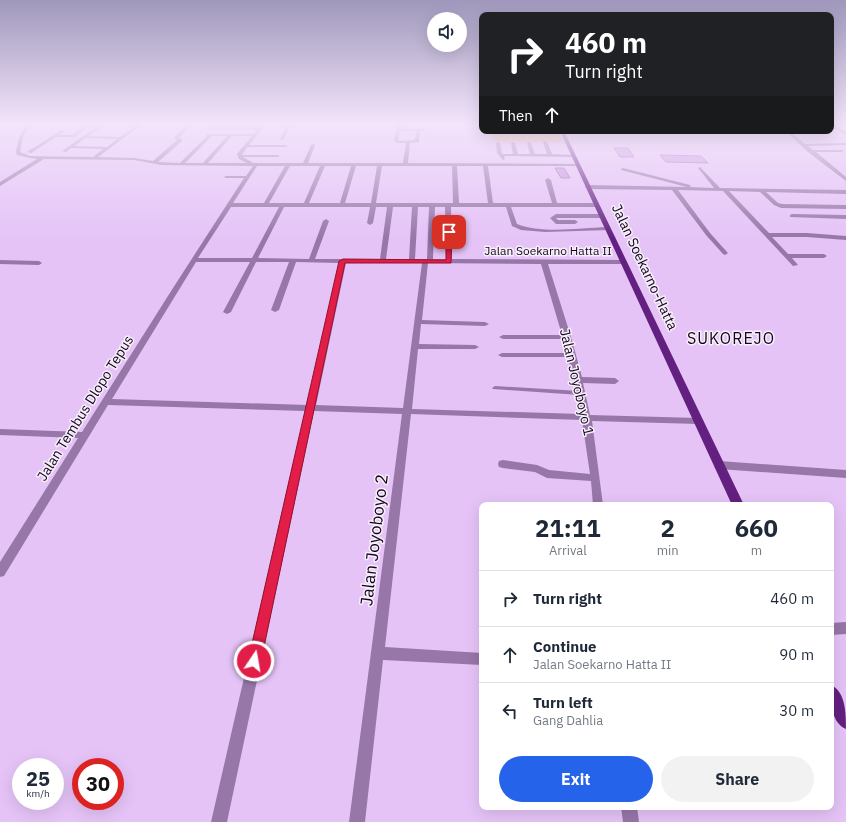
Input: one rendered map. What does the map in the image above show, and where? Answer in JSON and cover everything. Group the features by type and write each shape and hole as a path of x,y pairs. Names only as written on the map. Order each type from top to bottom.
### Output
{"main road":[{"name":"Jalan Soekarno-Hatta","path":"575,161 737,502"},
{"path":"834,699 846,721"}],"street":[{"path":"1,182 37,161"},
{"path":"143,161 181,164 288,165 577,165"},
{"path":"247,161 256,164"},
{"path":"521,161 523,165"},
{"path":"538,161 540,165"},
{"path":"823,161 846,180"},
{"name":"Jalan Tembus Dlopo Tepus","path":"0,572 84,435 256,164"},
{"path":"370,223 372,204 380,164"},
{"path":"454,164 456,205"},
{"path":"266,204 288,165"},
{"path":"306,204 323,165"},
{"path":"342,205 354,165"},
{"path":"485,165 491,205"},
{"path":"700,168 795,265"},
{"path":"623,169 703,190"},
{"path":"838,173 846,173"},
{"path":"226,177 247,177"},
{"path":"548,180 556,205"},
{"path":"588,187 846,192"},
{"path":"674,189 724,253"},
{"path":"762,191 778,205 844,209"},
{"path":"227,312 283,204"},
{"path":"412,261 415,204"},
{"name":"Jalan Joyoboyo 2","path":"357,822 417,322 428,262 432,204"},
{"path":"229,205 596,205"},
{"path":"383,261 390,205"},
{"path":"448,205 449,262"},
{"path":"508,205 514,225 520,228 607,229"},
{"path":"575,222 556,222 553,218 556,216 601,216"},
{"path":"792,216 846,217"},
{"path":"311,261 326,221"},
{"path":"767,235 807,235 846,238"},
{"path":"787,256 824,256"},
{"name":"Jalan Soekarno Hatta II","path":"195,260 624,262"},
{"path":"275,310 293,261"},
{"path":"219,822 343,261"},
{"path":"0,262 39,263"},
{"name":"Jalan Joyoboyo 1","path":"544,262 567,337 578,380 591,444 598,502"},
{"path":"417,322 485,324"},
{"path":"503,336 567,337"},
{"path":"414,346 475,347"},
{"path":"502,355 572,355"},
{"path":"578,380 615,381"},
{"path":"495,388 580,393"},
{"path":"105,402 310,407 407,412 698,421"},
{"path":"0,432 84,435"},
{"path":"503,464 536,468 547,474 595,478"},
{"path":"719,465 846,474"},
{"path":"834,629 846,628"},
{"path":"378,653 479,659"},
{"path":"629,810 630,822"}],"building":[{"path":"706,161 708,163 666,162"},
{"path":"555,168 564,168 570,178 561,178"}],"district":[{"name":"SUKOREJO","path":"731,338"}],"route":[{"path":"254,661 343,261 449,262 449,232"}]}
